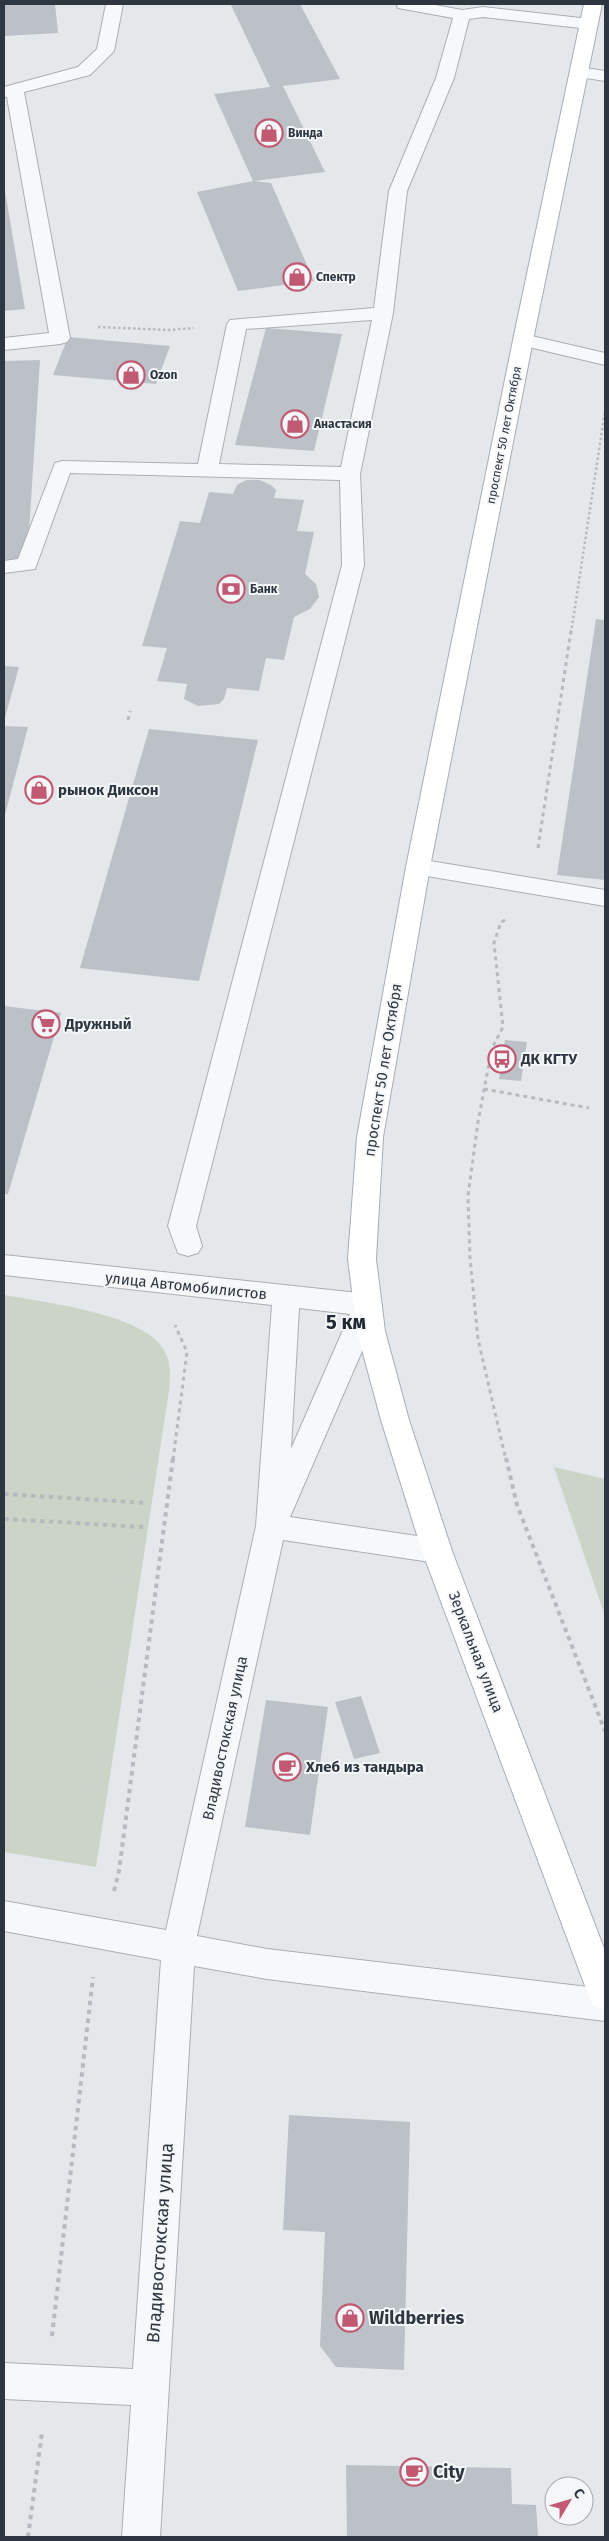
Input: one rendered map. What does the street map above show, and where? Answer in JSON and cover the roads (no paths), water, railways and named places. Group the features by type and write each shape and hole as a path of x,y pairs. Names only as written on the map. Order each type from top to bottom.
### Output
{"main road":[{"name":"проспект 50 лет Октября","path":"368,1305 362,1259 370,1137 418,867 523,340 593,4"},
{"name":"Зеркальная улица","path":"368,1305 371,1331 395,1420 437,1551 605,1994"}],"street":[{"path":"4,344 60,338 9,91 84,71 105,51 114,4"},
{"path":"404,4 477,10 589,24"},
{"path":"188,1246 182,1226 353,565 350,474 382,313 398,191 445,78 477,10"},
{"path":"579,72 605,76"},
{"path":"207,470 237,324 382,313"},
{"path":"523,340 605,359"},
{"path":"4,567 27,564 62,467 350,474"},
{"path":"418,867 605,898"},
{"name":"улица Автомобилистов","path":"4,1265 368,1305"},
{"name":"Владивостокская улица","path":"142,2537 178,1949 271,1526 286,1297"},
{"name":"Владивостокская улица","path":"271,1526 368,1305"},
{"path":"271,1526 437,1551"},
{"path":"4,1916 267,1964 605,2006"},
{"path":"4,2381 151,2388"}],"place":[{"name":"Винда","path":"269,133"},
{"name":"Спектр","path":"297,277"},
{"name":"Ozon","path":"131,375"},
{"name":"Анастасия","path":"295,424"},
{"name":"Банк","path":"231,589"},
{"name":"рынок Диксон","path":"39,790"},
{"name":"Дружный","path":"46,1024"},
{"name":"ДК КГТУ","path":"502,1059"},
{"name":"Хлеб из тандыра","path":"287,1767"},
{"name":"Wildberries","path":"350,2318"},
{"name":"City","path":"414,2472"}],"district":[{"name":"5 км","path":"346,1322"}]}
